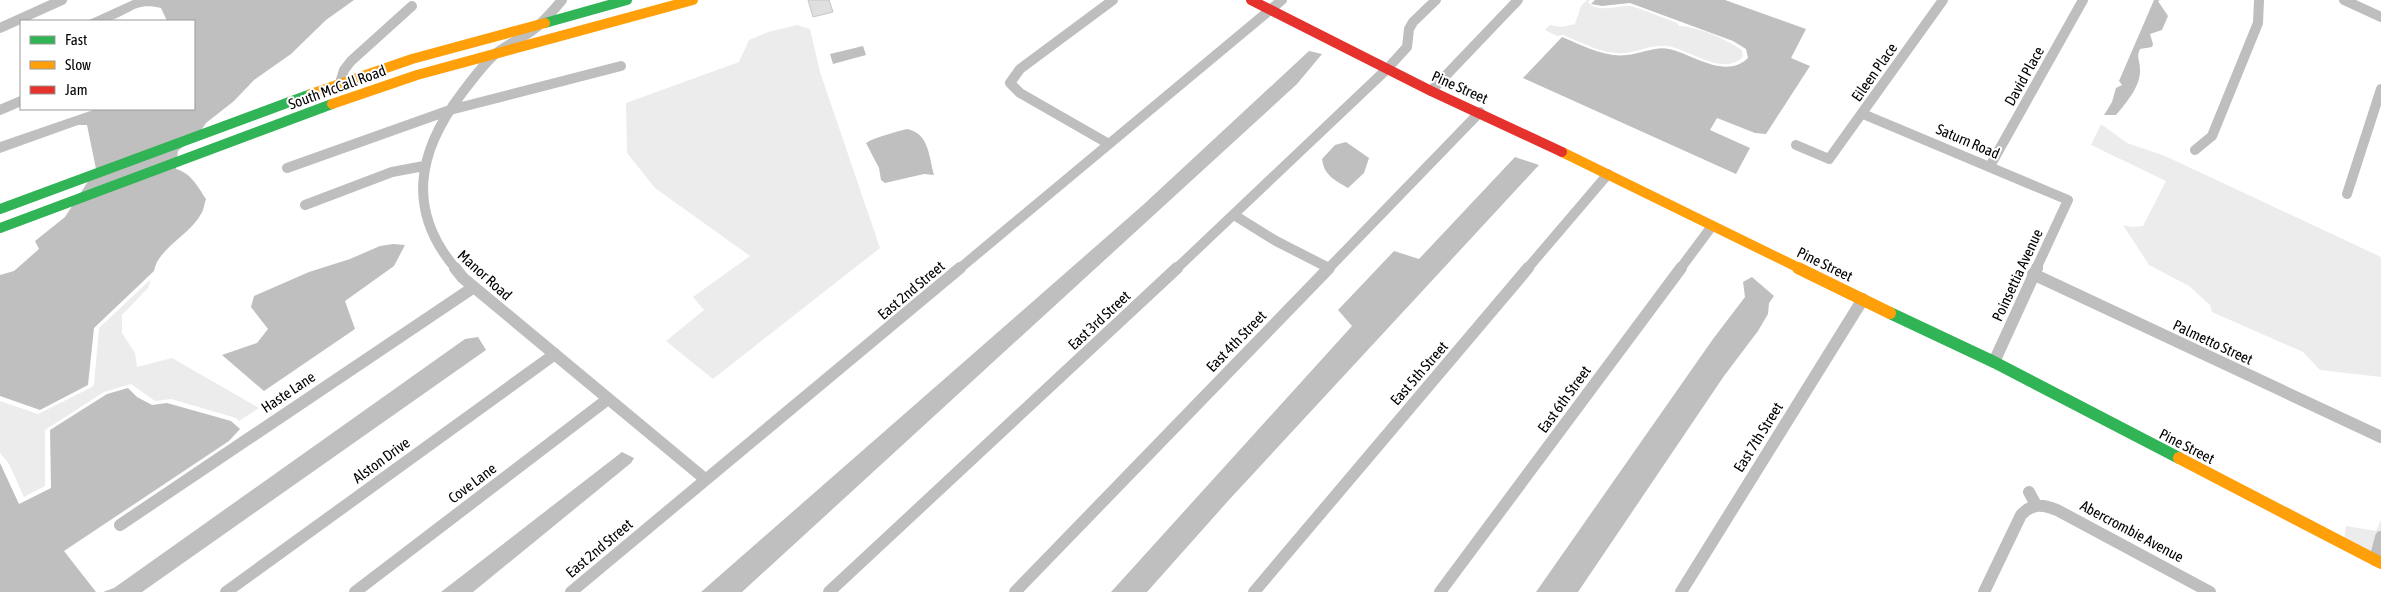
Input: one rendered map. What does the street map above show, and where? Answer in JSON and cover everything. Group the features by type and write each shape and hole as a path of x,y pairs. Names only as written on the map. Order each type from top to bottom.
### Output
{"main road":[{"name":"South McCall Road","path":"0,209 340,83 412,59 627,0"},
{"name":"South McCall Road","path":"0,228 340,101 417,75 693,0"},
{"name":"Pine Street","path":"1252,0 1430,91 1480,112 1994,362 2378,562"}],"street":[{"path":"0,28 62,0"},
{"name":"Manor Road","path":"562,0 539,25 497,53 450,110 433,140 424,166 422,198 427,226 434,243 448,263 474,287 705,479"},
{"path":"1109,144 1020,93 1010,83 1020,69 1113,0"},
{"name":"East 2nd Street","path":"571,592 1282,0"},
{"name":"East 3rd Street","path":"829,592 1234,215 1387,69 1407,47 1408,29 1436,0"},
{"path":"1430,91 1518,0"},
{"name":"Eileen Place","path":"1796,145 1829,159 1864,114 1943,0"},
{"name":"David Place","path":"1990,166 2083,0"},
{"path":"2195,150 2212,136 2258,23 2259,0"},
{"path":"2344,0 2381,17"},
{"path":"340,83 344,70 351,61 412,6"},
{"path":"287,168 450,110 621,66"},
{"path":"2347,194 2381,89"},
{"path":"0,110 20,101"},
{"name":"East 4th Street","path":"1015,592 1327,267 1480,112"},
{"name":"Saturn Road","path":"1864,114 2064,198"},
{"path":"305,205 385,174 424,166"},
{"name":"East 5th Street","path":"1254,592 1608,174"},
{"name":"Poinsettia Avenue","path":"1994,362 2064,198"},
{"path":"1234,215 1276,241 1327,267"},
{"name":"East 6th Street","path":"1440,592 1712,226"},
{"name":"Palmetto Street","path":"2033,274 2381,437"},
{"name":"Haste Lane","path":"120,525 474,287"},
{"name":"East 7th Street","path":"1681,592 1863,299"},
{"name":"Alston Drive","path":"226,592 555,354"},
{"name":"Cove Lane","path":"355,592 608,399"},
{"path":"1984,592 2020,515 2024,510 2036,505 2029,492"},
{"name":"Abercrombie Avenue","path":"2036,505 2057,510 2210,592"},
{"path":"2378,562 2381,537"}],"shaded area":[{"path":"133,0 354,0 326,20 291,54 254,80 234,101 206,123 200,132 178,151 176,169 190,177 206,199 202,212 190,229 161,255 154,271 94,328 88,385 40,410 0,396 0,275 14,271 39,249 35,241 65,217 96,169 87,125 78,125 0,153 0,142 93,110 195,110 195,20 167,20 161,8 144,6 112,20 89,20"},
{"path":"1587,0 1590,0 1588,2 1597,8 1629,6 1677,23 1679,26 1704,31 1742,50 1743,57 1735,62 1726,64 1716,63 1667,46 1625,53 1609,52 1563,35 1557,36 1545,30 1550,25 1561,27 1575,24 1581,6"},
{"path":"1595,0 1725,0 1806,29 1791,58 1810,66 1766,134 1755,133 1717,118 1710,130 1750,148 1736,174 1523,78 1562,37 1610,55 1627,55 1664,48 1709,64 1729,67 1739,64 1748,58 1746,49 1733,41 1630,3 1602,6 1591,4"},
{"path":"2154,0 2160,0 2158,1 2168,16 2162,30 2150,34 2152,47 2140,49 2138,57 2140,75 2128,100 2116,115 2104,115 2112,102 2116,88 2122,85 2119,81"},
{"path":"797,25 810,29 820,72 880,248 713,379 666,341 704,310 693,297 750,256 655,188 627,153 626,103 739,62 749,40 768,32"},
{"path":"863,46 866,55 833,64 830,54"},
{"path":"1309,51 1322,54 1297,84 742,592 701,592 1143,205"},
{"path":"2101,124 2127,143 2165,156 2381,257 2381,377 2320,370 2303,352 2212,312 2210,305 2189,286 2149,265 2123,225 2132,227 2143,226 2166,181 2091,145"},
{"path":"907,129 920,135 924,141 934,175 924,174 885,183 881,180 879,168 866,143"},
{"path":"1346,142 1369,158 1364,173 1348,188 1334,180 1327,173 1322,159 1335,145"},
{"path":"1515,157 1539,165 1228,501 1147,592 1111,592 1352,326 1338,310 1394,251 1419,259"},
{"path":"405,245 394,266 345,301 355,329 264,391 222,355 257,343 268,329 251,307 254,296 309,272 350,259 380,246"},
{"path":"1752,277 1774,296 1769,303 1768,314 1758,331 1724,376 1578,592 1536,592 1713,339 1745,297 1743,282"},
{"path":"151,279 148,288 122,315 122,333 135,353 137,367 172,358 259,408 239,421 236,418 171,399 155,401 131,384 104,392 45,430 45,486 24,497 9,464 0,453 0,401 38,414 92,387 94,384 99,328"},
{"path":"478,337 486,350 142,592 103,592 114,588 465,339"},
{"path":"128,388 137,397 152,405 167,403 231,421 240,429 229,441 64,551 96,592 0,592 0,463 19,504 51,488 50,430 107,394"},
{"path":"622,452 634,458 631,463 473,592 441,592"},
{"path":"2381,520 2381,558 2344,539 2346,526 2376,531"}],"building":[{"path":"808,0 829,0 833,12 813,17"}],"traffic: fast":[{"path":"545,23 627,0"},
{"path":"0,209 311,94"},
{"path":"0,228 332,104"},
{"path":"1890,313 1994,362 2179,458"}],"traffic: slow":[{"path":"332,104 417,75 693,0"},
{"path":"311,94 412,59 545,23"},
{"path":"1562,152 1890,313"},
{"path":"2179,458 2381,563"}],"traffic: jam":[{"path":"1251,0 1431,91 1480,112 1562,152"}]}
